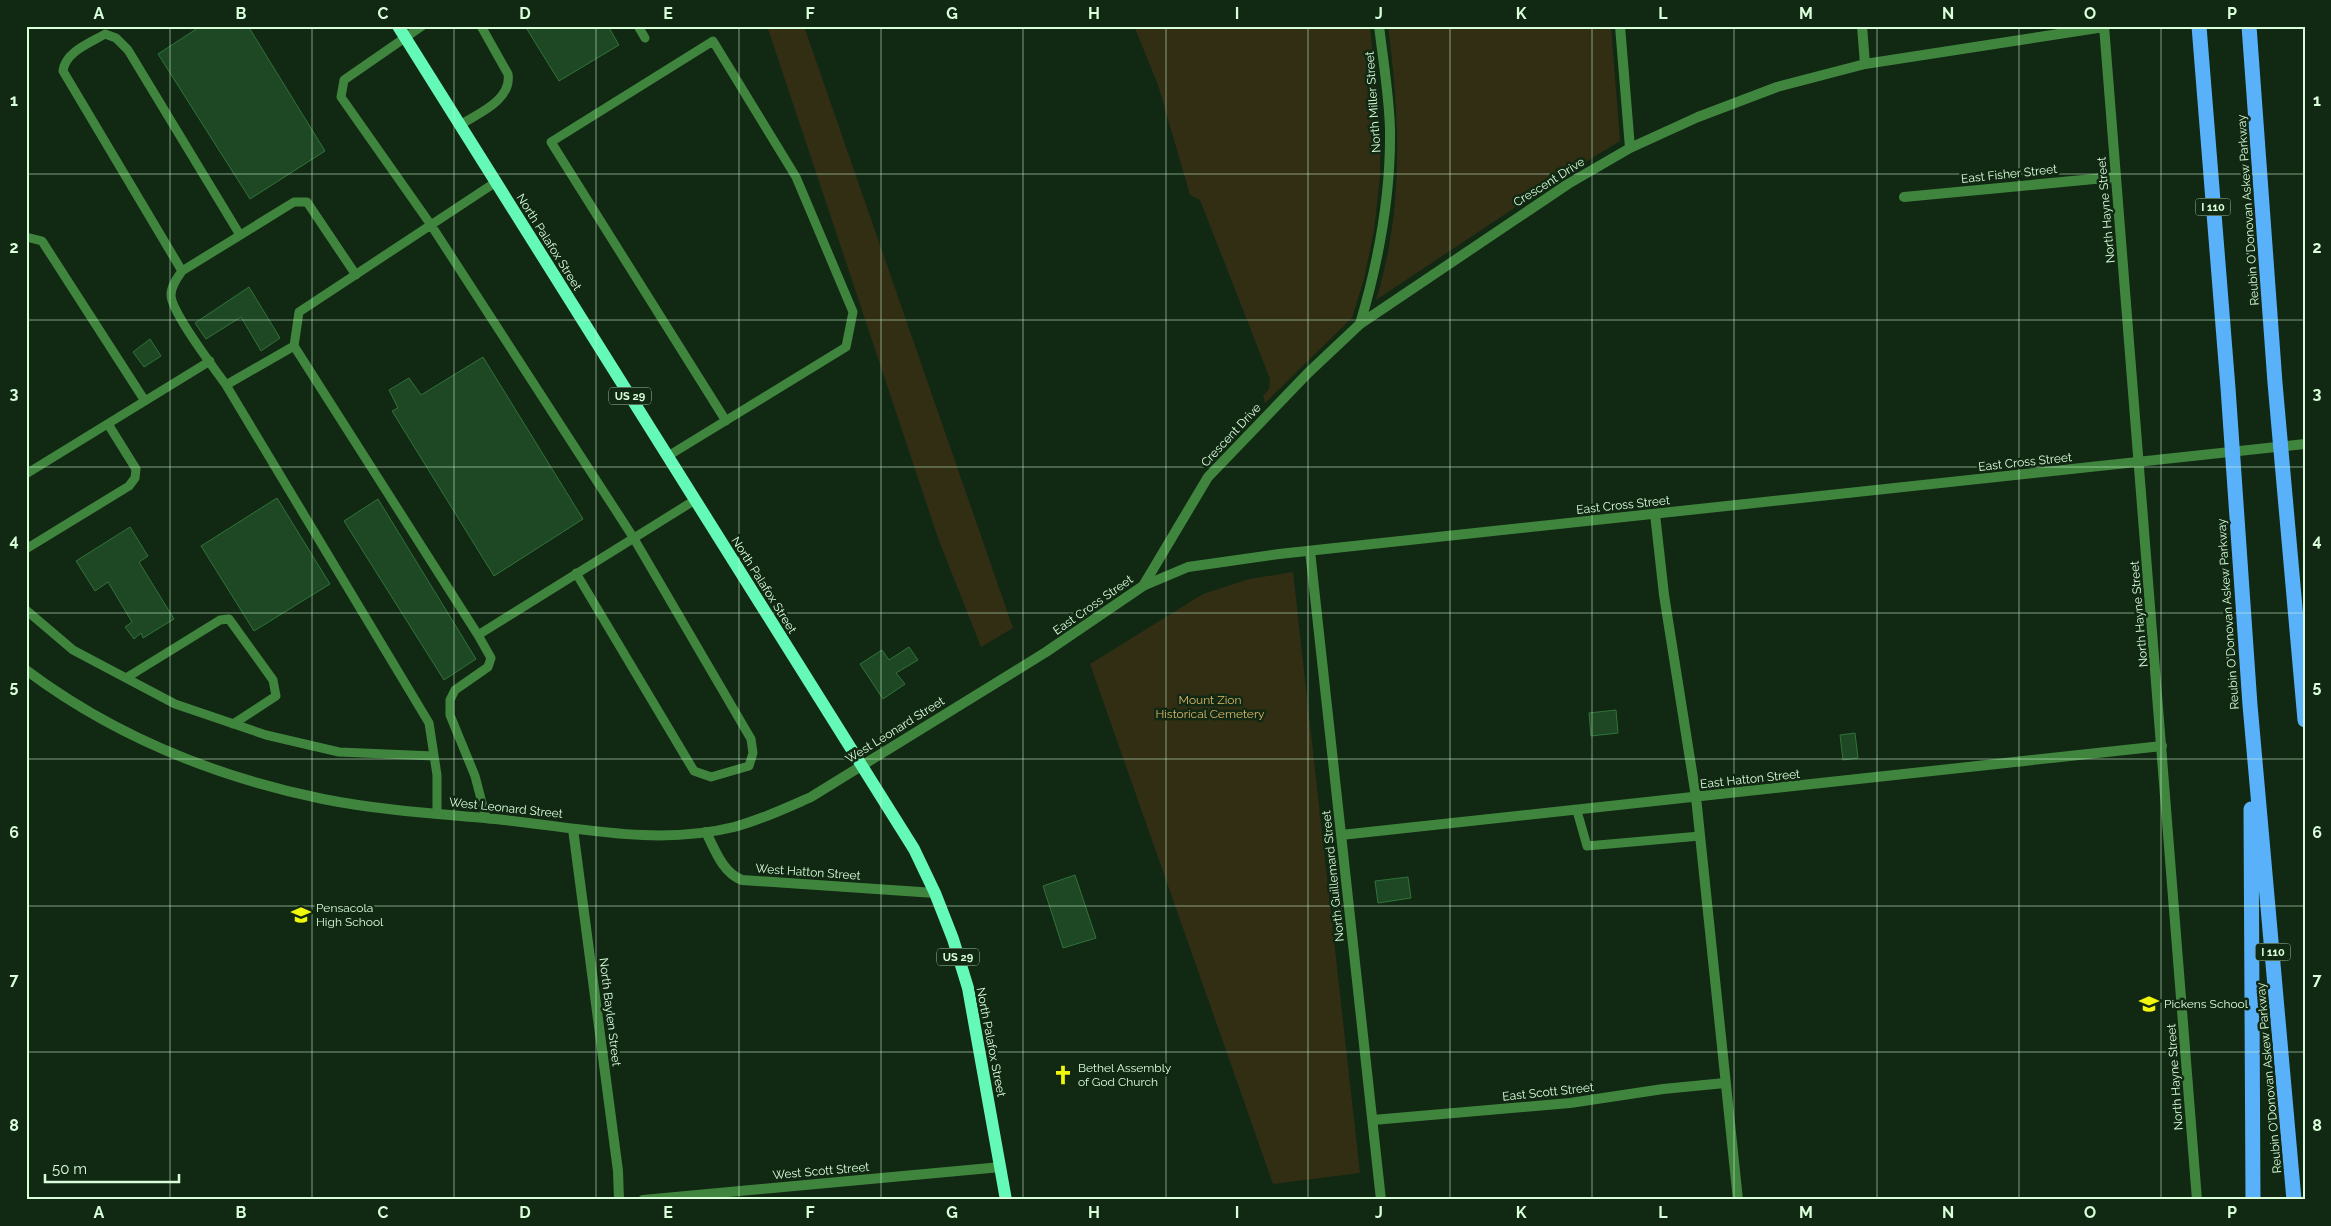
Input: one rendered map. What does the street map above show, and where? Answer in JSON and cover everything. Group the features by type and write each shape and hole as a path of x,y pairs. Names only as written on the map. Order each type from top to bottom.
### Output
{"highway":[{"name":"Reubin O'Donovan Askew Parkway","path":"2199,26 2228,388 2250,705 2294,1200"},
{"name":"Reubin O'Donovan Askew Parkway","path":"2249,26 2275,383 2305,720"},
{"path":"2250,705 2253,1200"}],"main road":[{"name":"North Palafox Street","path":"401,31 914,848 935,893 953,939 968,988 1006,1200"}],"street":[{"name":"North Miller Street","path":"1360,324 1383,233 1389,178 1390,128 1379,26"},
{"path":"1620,26 1630,148"},
{"path":"1862,26 1865,64"},
{"name":"Crescent Drive","path":"1143,586 1208,477 1308,372 1360,324 1568,184 1630,148 1698,117 1777,87 1865,64 2104,27"},
{"name":"North Hayne Street","path":"2104,27 2197,1200"},
{"name":"East Fisher Street","path":"1904,197 2115,177"},
{"name":"East Cross Street","path":"978,694 1056,646 1143,586 1188,567 1310,551 2305,444"},
{"path":"1655,514 1667,615 1696,797 1738,1200"},
{"name":"North Guillemard Street","path":"1310,551 1381,1200"},
{"name":"West Leonard Street","path":"26,670 109,723 147,742 217,770 324,799 573,829 653,836 706,832 735,827 778,812 811,797 978,694"},
{"name":"East Hatton Street","path":"1341,835 1577,811 2162,746"},
{"name":"North Baylen Street","path":"573,829 618,1171 619,1200"},
{"name":"West Hatton Street","path":"706,832 727,871 733,877 742,880 935,893"},
{"name":"East Scott Street","path":"1373,1120 1570,1103 1663,1089 1725,1083"},
{"name":"West Scott Street","path":"644,1200 1001,1167"}],"lane":[{"path":"422,26 401,31 344,80 341,96 431,225 633,538 751,739 753,753 749,766 711,777 694,771 576,573"},
{"path":"460,126 503,97 509,82 508,74 481,26"},
{"path":"638,26 645,38"},
{"path":"182,271 63,71 64,62 69,56 105,34 116,38 128,50 240,235"},
{"path":"668,456 726,421 846,347 853,312 796,177 713,41 551,142 726,421"},
{"path":"486,818 475,776 450,715 450,700 456,690 488,667 491,658 294,346 299,312 496,182"},
{"path":"356,274 307,202 294,202 182,271 174,282 170,296 179,316 226,385 429,723 437,775 437,813"},
{"path":"26,237 42,241 145,401"},
{"path":"226,385 294,346"},
{"path":"26,474 210,361"},
{"path":"26,549 129,486 135,478 136,469 108,424"},
{"path":"478,635 695,500"},
{"path":"26,610 73,650 175,704 266,735 339,752 434,756"},
{"path":"126,678 220,620 229,619 273,680 276,689 276,696 232,724"},
{"path":"1577,811 1587,846 1700,836"}],"green space":[{"path":"767,26 804,26 1013,628 981,647 939,541"},
{"path":"1134,26 1370,26 1380,129 1380,177 1374,231 1364,279 1352,318 1265,403 1263,396 1269,389 1270,379 1200,200 1190,195 1158,85"},
{"path":"1388,26 1611,26 1620,141 1564,175 1376,300 1391,232 1397,164 1395,95"},
{"name":"Mount Zion Historical Cemetery","path":"1293,572 1360,1173 1273,1184 1090,664 1203,594 1249,579"}],"building":[{"path":"201,26 248,26 325,151 250,199 158,54"},
{"path":"525,26 608,26 619,45 559,81"},
{"path":"249,287 280,338 261,351 241,317 206,339 195,323"},
{"path":"150,339 161,356 144,367 133,352"},
{"path":"483,357 583,519 494,576 392,411 398,408 389,390 409,378 421,395"},
{"path":"277,498 330,584 254,631 201,546"},
{"path":"378,499 476,659 444,680 344,521"},
{"path":"130,527 148,556 139,562 174,619 143,638 141,633 134,639 125,627 132,622 108,582 95,591 76,561"},
{"path":"909,647 918,660 896,673 905,684 883,699 860,664 882,650 889,660"},
{"path":"1616,710 1618,733 1591,736 1589,713"},
{"path":"1855,733 1858,758 1843,760 1840,735"},
{"path":"1075,875 1096,938 1063,948 1043,886"},
{"path":"1408,877 1411,898 1378,903 1375,881"}],"place":[{"name":"Pensacola High School","path":"301,915"},
{"name":"Pickens School","path":"2149,1004"},
{"name":"Bethel Assembly of God Church","path":"1063,1075"}]}
